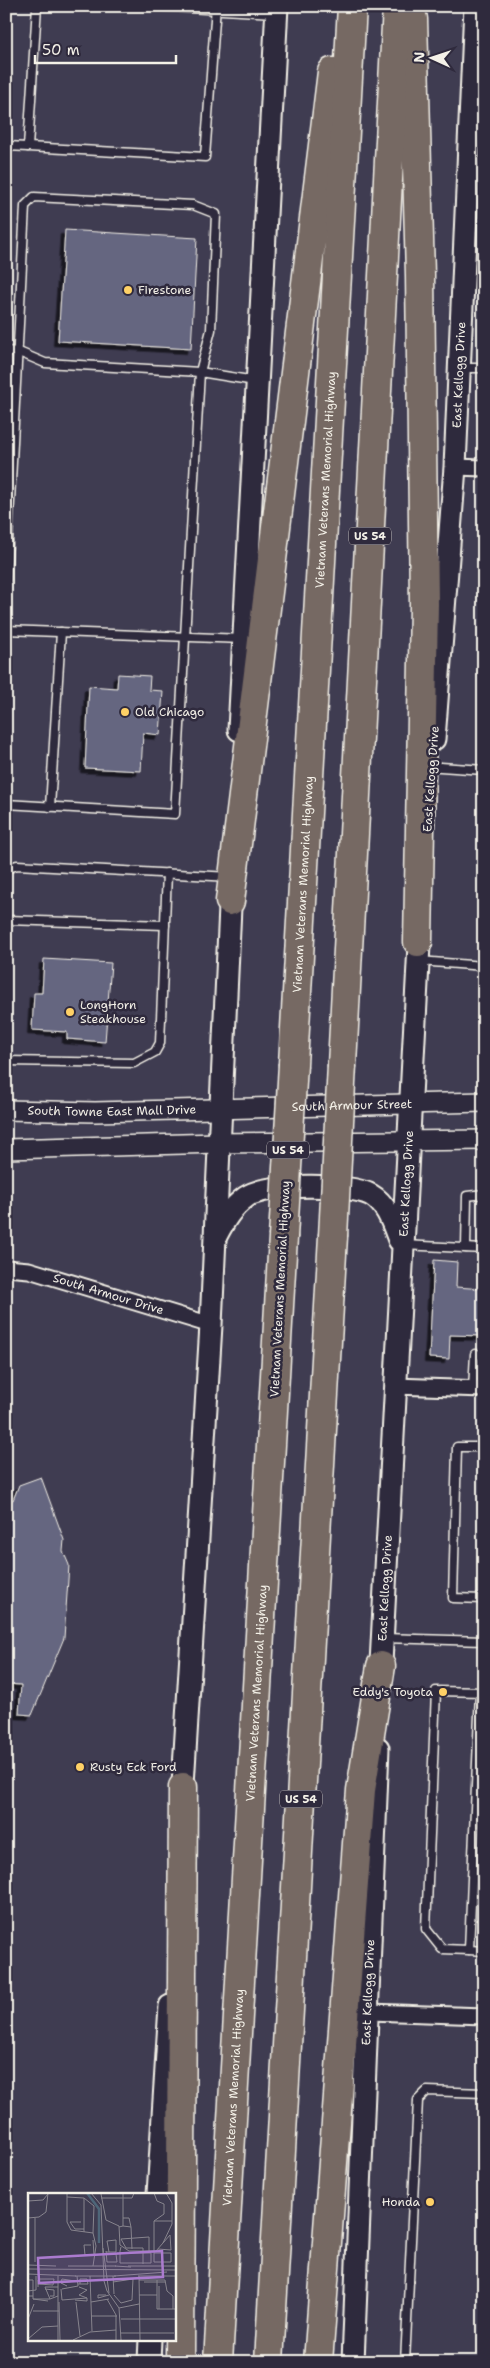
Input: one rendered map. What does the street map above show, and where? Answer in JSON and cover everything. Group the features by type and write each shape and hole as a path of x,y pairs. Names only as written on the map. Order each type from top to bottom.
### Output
{"highway":[{"path":"231,889 253,639 340,6"},
{"name":"Vietnam Veterans Memorial Highway","path":"218,2362 352,6"},
{"name":"US 54","path":"269,2362 333,1236 397,6"},
{"path":"412,6 420,285 426,766 418,951"},
{"path":"318,2362 361,1790 381,1666"},
{"path":"180,2362 183,1787"}],"main road":[{"name":"East Kellogg Drive","path":"426,766 454,467 473,121 475,6"},
{"path":"253,639 257,381 276,10"},
{"path":"158,2193 211,1325 219,1108 231,889"},
{"name":"East Kellogg Drive","path":"353,2362 382,1638 418,951"},
{"path":"214,1241 227,1214 247,1196 269,1188 346,1188 371,1196 390,1216 402,1247"},
{"path":"149,2362 150,2340"}],"street":[{"path":"454,467 484,468"},
{"name":"South Armour Street","path":"219,1108 484,1102"},
{"name":"South Towne East Mall Drive","path":"6,1110 95,1112 219,1108"},
{"path":"6,1149 218,1143 484,1140"},
{"name":"South Armour Drive","path":"6,1268 28,1270 211,1325"},
{"path":"394,1386 478,1389"},
{"path":"368,2012 484,2016"}],"lane":[{"path":"28,147 37,6"},
{"path":"152,6 276,10"},
{"path":"6,146 205,157 216,8"},
{"path":"6,580 25,206 34,198 193,204 216,214 211,330 200,372 175,814 6,804"},
{"path":"6,351 19,352 45,363 200,372 234,379 257,381"},
{"path":"459,368 484,368"},
{"path":"6,630 253,639"},
{"path":"50,807 61,632"},
{"path":"426,766 484,770"},
{"path":"6,869 17,865 167,873 231,889"},
{"path":"6,1061 134,1063 155,1052 160,1043 167,873"},
{"path":"6,920 165,925"},
{"path":"418,951 484,966"},
{"path":"466,1248 467,1196 484,1194"},
{"path":"402,1247 484,1248"},
{"path":"478,1389 474,1354 484,1355"},
{"path":"484,1447 457,1447 453,1598 484,1599"},
{"path":"382,1638 484,1640"},
{"path":"469,1950 482,1692 436,1691 426,1929 442,1949 484,1951"},
{"path":"405,2362 418,2100 427,2091 484,2093"}],"building":[{"name":"Firestone","path":"65,230 197,238 191,349 58,341"},
{"name":"Old Chicago","path":"118,674 150,676 149,690 163,691 160,735 143,733 141,771 85,768 89,686 117,688"},
{"name":"LongHorn Steakhouse","path":"44,959 111,963 105,1042 67,1039 67,1032 32,1030 34,993 42,993"},
{"path":"434,1260 457,1262 456,1287 484,1289 484,1336 450,1335 449,1359 429,1358"},
{"path":"41,1477 64,1540 63,1551 69,1565 64,1638 32,1715 19,1714 21,1685 6,1684 6,1500 13,1500 19,1485"}],"place":[{"name":"Firestone","path":"128,290"},
{"name":"Old Chicago","path":"125,712"},
{"name":"LongHorn Steakhouse","path":"70,1012"},
{"name":"Eddy's Toyota","path":"443,1692"},
{"name":"Rusty Eck Ford","path":"80,1767"},
{"name":"Honda","path":"430,2202"}]}
